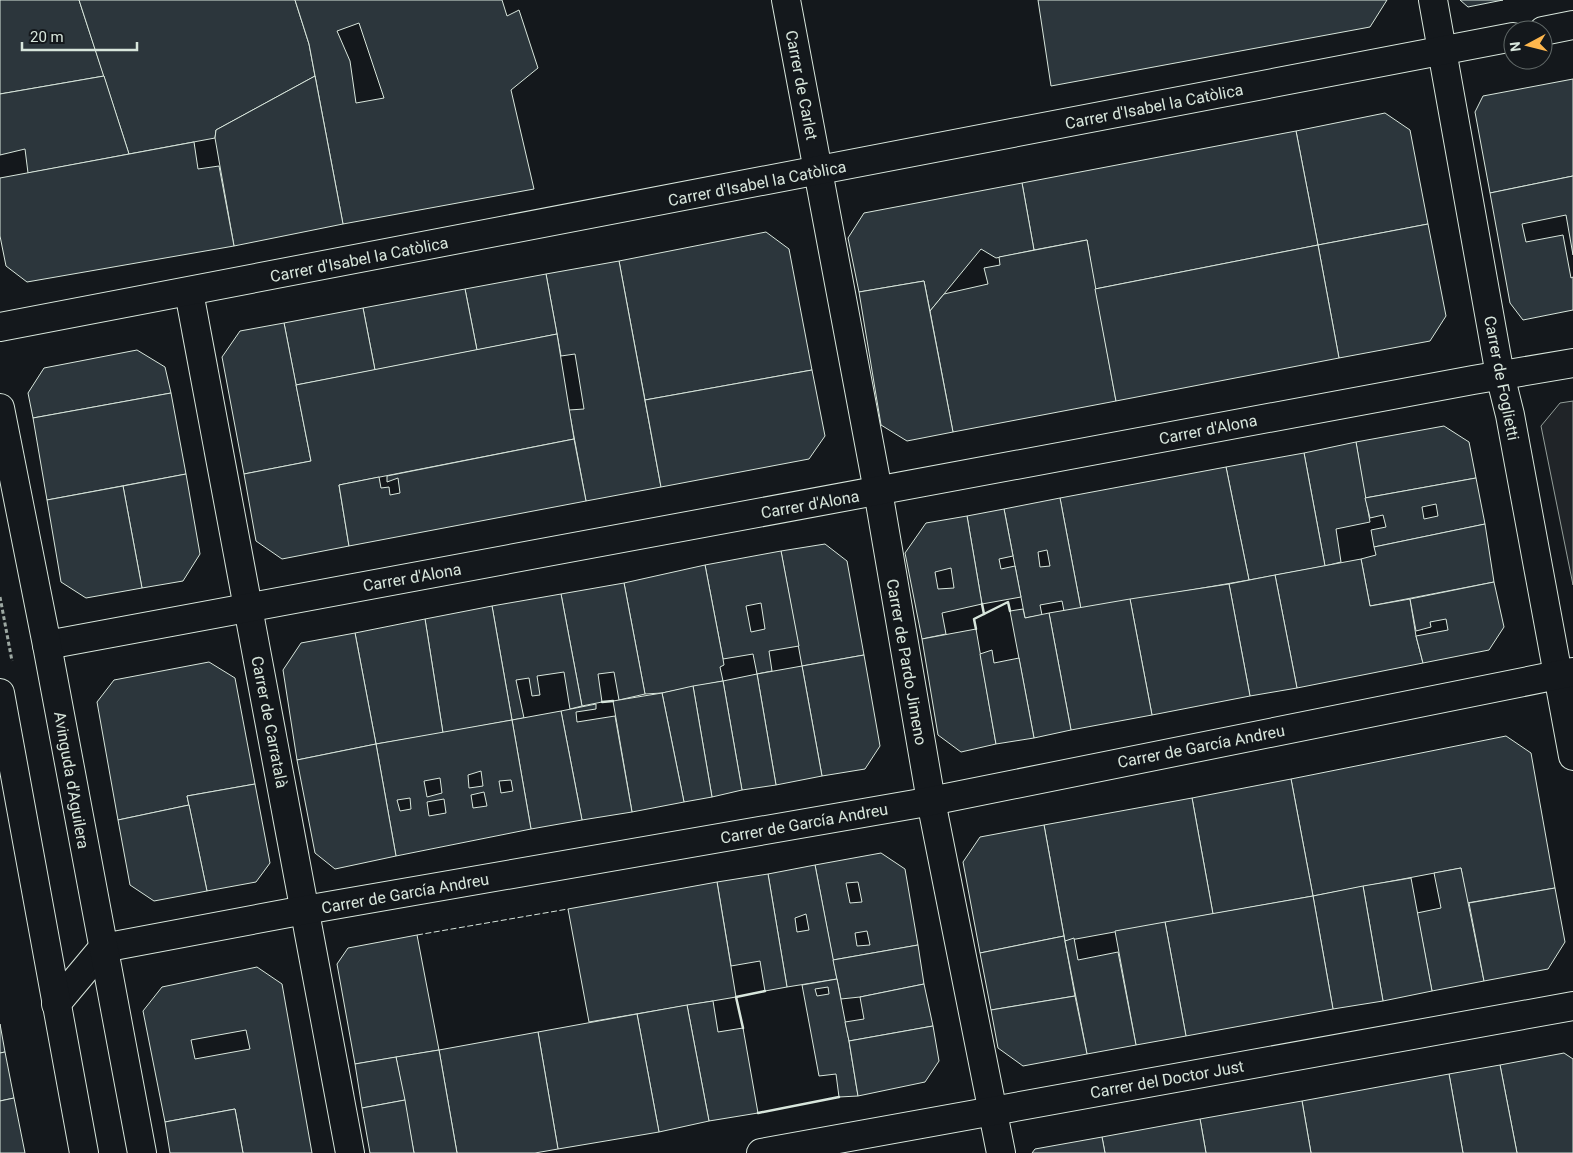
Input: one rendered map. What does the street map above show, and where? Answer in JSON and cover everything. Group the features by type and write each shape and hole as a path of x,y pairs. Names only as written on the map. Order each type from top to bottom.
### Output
{"street":[{"name":"Carrer de Carlet","path":"786,0 818,170"},
{"name":"Carrer de Foglietti","path":"1432,0 1500,375 1565,673 1573,756"},
{"path":"1553,29 1573,26"},
{"name":"Carrer d'Isabel la Catòlica","path":"0,327 1503,39"},
{"name":"Carrer de Pardo Jimeno","path":"818,170 878,491 931,801 1001,1153"},
{"name":"Carrer de Carratalà","path":"189,292 350,1153"},
{"name":"Carrer d'Alona","path":"47,645 1573,363"},
{"name":"Avinguda d'Aguilera","path":"0,408 47,645 142,1153"},
{"name":"Carrer de García Andreu","path":"103,948 305,910 931,801 1565,673"},
{"path":"0,694 84,1153"},
{"path":"56,1004 103,948"},
{"name":"Carrer del Doctor Just","path":"761,1153 1573,1006"}],"shaded area":[{"path":"1573,401 1573,585 1541,426 1560,403"}],"building":[{"path":"0,0 79,0 104,76 0,94"},
{"path":"79,0 295,0 309,44 315,76 216,130 215,138 129,154"},
{"path":"295,0 502,0 507,16 519,10 538,68 511,90 534,189 343,224 309,44","holes":["359,23 384,98 356,103 350,61 337,31"]},
{"path":"1038,0 1387,0 1370,27 1051,86"},
{"path":"1460,0 1503,0 1468,7"},
{"path":"104,76 129,154 28,173 25,149 0,155 0,94"},
{"path":"315,76 343,224 234,246 215,138 216,130"},
{"path":"1573,79 1573,176 1490,193 1475,112 1483,96"},
{"path":"1385,113 1410,130 1428,224 1318,245 1296,131"},
{"path":"1296,131 1318,245 1095,289 1087,240 1034,250 1022,183"},
{"path":"194,142 198,169 219,166 234,246 27,282 6,266 0,236 0,178"},
{"path":"1573,176 1573,255 1566,215 1522,224 1526,242 1563,235 1571,278 1573,277 1573,310 1523,320 1510,303 1490,193"},
{"path":"1022,183 1034,250 996,258 981,249 930,311 924,281 859,292 848,238 864,213"},
{"path":"1428,224 1446,316 1430,341 1339,358 1318,245"},
{"path":"766,232 789,249 812,370 645,400 619,261"},
{"path":"1087,240 1116,401 953,432 930,311 944,294 988,284 984,268 1000,265 999,257"},
{"path":"1318,245 1339,358 1116,401 1095,289"},
{"path":"619,261 661,487 586,501 569,410 584,409 575,354 561,356 546,274"},
{"path":"546,274 557,334 477,350 465,289"},
{"path":"924,281 953,432 907,441 881,425 859,292"},
{"path":"465,289 477,350 375,370 363,308"},
{"path":"363,308 375,370 296,385 284,323"},
{"path":"284,323 311,461 244,474 222,357 240,331"},
{"path":"557,334 574,439 339,485 349,546 282,559 256,541 244,474 311,461 296,385"},
{"path":"137,350 165,367 171,393 33,418 28,393 44,368"},
{"path":"812,370 825,436 809,459 661,487 645,400"},
{"path":"171,393 186,474 47,500 33,418"},
{"path":"1444,426 1469,442 1476,478 1365,498 1356,442"},
{"path":"574,439 586,501 349,546 339,485 379,477 381,488 389,487 390,495 400,493 398,478 387,482 387,476"},
{"path":"1356,442 1370,522 1336,529 1341,562 1325,566 1304,453"},
{"path":"1304,453 1325,566 1249,580 1226,467"},
{"path":"1226,467 1249,580 1081,609 1060,498"},
{"path":"186,474 200,554 183,581 142,588 123,486"},
{"path":"1476,478 1485,524 1374,547 1371,530 1386,527 1383,515 1370,518 1365,498","holes":["1436,504 1438,516 1424,519 1422,507"]},
{"path":"123,486 142,588 86,598 61,582 47,500"},
{"path":"1060,498 1081,609 1064,611 1062,601 1040,605 1042,615 1025,618 1004,509","holes":["1047,550 1050,566 1040,567 1038,552"]},
{"path":"1004,509 1013,556 999,559 1001,569 1015,566 1021,597 982,604 967,516"},
{"path":"967,516 982,604 942,613 946,634 922,639 905,553 926,523","holes":["951,568 954,588 938,589 935,572"]},
{"path":"1485,524 1494,582 1370,606 1361,559 1376,555 1374,547"},
{"path":"825,544 847,561 864,655 802,666 781,551"},
{"path":"781,551 799,646 769,651 772,671 757,674 753,654 723,659 705,565","holes":["761,603 765,629 751,632 746,606"]},
{"path":"1361,559 1370,606 1410,599 1423,663 1297,688 1275,575"},
{"path":"705,565 724,665 720,667 723,681 662,693 645,694 624,583"},
{"path":"1275,575 1297,688 1250,696 1229,584"},
{"path":"1494,582 1504,627 1489,650 1423,663 1416,636 1448,630 1446,619 1430,622 1431,627 1416,631 1410,599"},
{"path":"624,583 645,694 619,700 614,672 598,674 602,702 582,706 561,594"},
{"path":"1229,584 1250,696 1152,715 1130,599"},
{"path":"561,594 582,706 570,709 564,672 537,676 540,695 532,696 529,678 516,680 524,718 512,720 492,606"},
{"path":"1130,599 1152,715 1071,730 1049,613"},
{"path":"492,606 512,720 443,733 425,619"},
{"path":"1023,609 1025,618 1049,613 1071,730 1034,738 1010,611"},
{"path":"425,619 443,733 376,744 355,633"},
{"path":"976,629 996,744 961,752 938,735 922,639"},
{"path":"355,633 376,744 297,760 283,670 301,643"},
{"path":"992,650 994,663 1019,658 1034,738 996,744 980,654"},
{"path":"864,655 880,746 865,769 822,776 802,666"},
{"path":"209,662 235,678 255,784 187,796 189,805 118,820 97,702 114,680"},
{"path":"802,666 822,776 776,785 757,674"},
{"path":"757,674 776,785 742,790 723,681"},
{"path":"723,681 742,790 712,797 693,686"},
{"path":"693,686 712,797 684,802 662,693"},
{"path":"662,693 684,802 632,812 613,701"},
{"path":"596,704 596,709 576,712 577,722 615,716 632,812 582,820 561,711"},
{"path":"561,711 582,820 531,829 512,720"},
{"path":"512,720 531,829 396,856 376,744","holes":["481,771 483,786 469,788 468,775","440,778 442,793 427,797 424,781","511,780 513,791 501,793 499,781","484,792 487,806 473,808 471,795","410,798 411,809 400,811 397,800","444,799 446,813 429,816 427,802"]},
{"path":"1506,736 1531,753 1555,888 1467,903 1461,868 1313,896 1291,779"},
{"path":"376,744 396,856 335,869 315,853 297,760"},
{"path":"1291,779 1313,896 1213,914 1192,798"},
{"path":"255,784 270,863 256,882 207,891 187,796"},
{"path":"1192,798 1213,914 1065,941 1044,825"},
{"path":"189,805 207,891 154,901 130,885 118,820"},
{"path":"1044,825 1064,936 980,953 963,862 980,837"},
{"path":"881,853 905,869 918,945 833,960 815,865","holes":["858,882 862,902 850,903 846,883","867,931 870,945 857,946 855,933"]},
{"path":"815,865 837,979 787,987 768,874","holes":["806,914 809,930 797,932 795,918"]},
{"path":"1461,868 1484,981 1432,991 1417,913 1441,908 1434,873"},
{"path":"768,874 787,987 765,991 760,961 731,966 717,882"},
{"path":"1411,878 1432,991 1383,1001 1363,886"},
{"path":"717,882 736,997 589,1022 568,909"},
{"path":"1363,886 1383,1001 1333,1009 1313,896"},
{"path":"1555,888 1565,942 1548,969 1484,981 1469,903"},
{"path":"1313,896 1333,1009 1186,1036 1165,922"},
{"path":"1165,922 1186,1036 1136,1045 1115,931"},
{"path":"417,935 439,1050 355,1064 337,964 348,948"},
{"path":"1064,936 1075,996 991,1010 980,953"},
{"path":"1074,938 1078,960 1118,952 1136,1045 1087,1054 1065,941"},
{"path":"918,945 924,984 841,999 833,960"},
{"path":"257,967 282,984 312,1153 243,1153 235,1109 165,1122 143,1011 162,987","holes":["246,1030 250,1049 195,1059 191,1040"]},
{"path":"837,979 858,1096 839,1097 836,1074 819,1076 802,985","holes":["828,987 829,994 817,996 815,989"]},
{"path":"924,984 933,1026 849,1041 845,1022 864,1019 860,997"},
{"path":"1075,996 1087,1054 1023,1066 998,1048 991,1010"},
{"path":"713,1001 718,1032 743,1028 758,1113 709,1121 687,1005"},
{"path":"687,1005 709,1121 659,1132 637,1014"},
{"path":"637,1014 659,1132 558,1149 538,1032"},
{"path":"0,1024 5,1052 0,1053"},
{"path":"933,1026 939,1061 925,1082 858,1096 849,1041"},
{"path":"538,1032 558,1149 535,1153 457,1153 439,1050"},
{"path":"439,1050 457,1153 414,1153 396,1057"},
{"path":"5,1052 14,1098 0,1101 0,1053"},
{"path":"1564,1053 1573,1059 1573,1153 1517,1153 1500,1065"},
{"path":"396,1057 405,1100 362,1108 355,1064"},
{"path":"1500,1065 1517,1153 1463,1153 1449,1074"},
{"path":"1449,1074 1463,1153 1311,1153 1302,1101"},
{"path":"14,1098 25,1153 0,1153 0,1101"},
{"path":"405,1100 414,1153 370,1153 362,1108"},
{"path":"1302,1101 1311,1153 1206,1153 1200,1119"},
{"path":"235,1109 243,1153 170,1153 165,1122"},
{"path":"1200,1119 1206,1153 1105,1153 1102,1137"},
{"path":"1102,1137 1105,1153 1032,1153 1035,1149"}],"fence":[{"path":"417,935 568,909"}],"wall":[{"path":"984,614 1008,602 1010,611"},
{"path":"976,629 974,619 984,614 982,604"},
{"path":"602,702 613,701"},
{"path":"743,1028 736,997 765,991"},
{"path":"758,1113 839,1097"}]}
